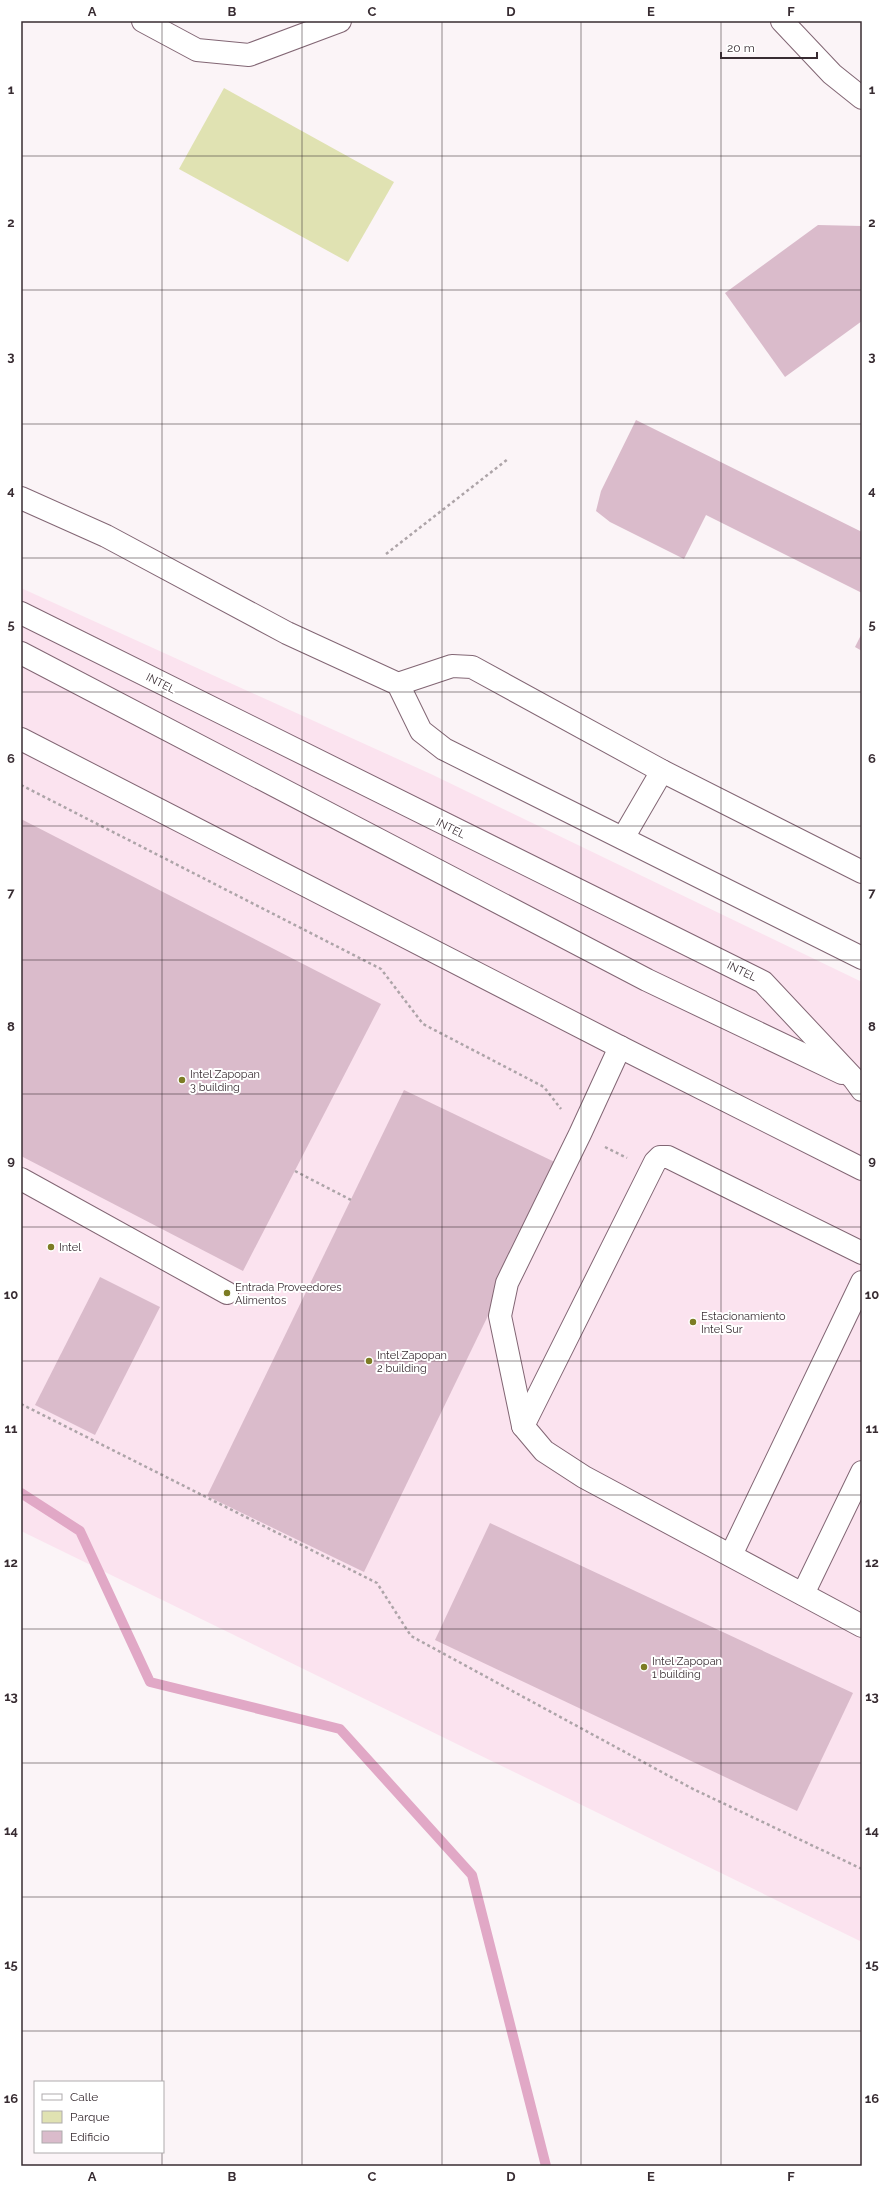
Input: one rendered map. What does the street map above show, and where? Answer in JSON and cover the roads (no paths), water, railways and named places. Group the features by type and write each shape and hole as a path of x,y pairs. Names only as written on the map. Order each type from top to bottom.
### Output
{"lane":[{"path":"143,21 197,50 249,55 340,21"},
{"path":"782,21 832,74 862,98"},
{"path":"21,498 106,536 287,633 398,684 421,731 444,749 862,958"},
{"name":"INTEL","path":"21,613 763,982 858,1085"},
{"name":"INTEL","path":"21,653 647,980 858,1085"},
{"path":"398,684 452,666 472,667 662,771 862,872"},
{"path":"21,739 620,1047 862,1169"},
{"path":"623,838 662,771"},
{"path":"620,1047 580,1134 507,1283 500,1316 523,1426 544,1451 584,1477 862,1626"},
{"path":"523,1426 650,1170 660,1157 668,1157 862,1253"},
{"path":"21,1179 228,1293"},
{"path":"731,1555 862,1282"},
{"path":"803,1594 862,1472"}],"waterway":[{"path":"21,1493 80,1531 150,1682 340,1729 472,1875 546,2166"}],"place":[{"name":"Intel Zapopan 3 building","path":"182,1080"},
{"name":"Intel","path":"51,1247"},
{"name":"Entrada Proveedores Alimentos","path":"227,1293"},
{"name":"Estacionamiento Intel Sur","path":"693,1322"},
{"name":"Intel Zapopan 2 building","path":"369,1361"},
{"name":"Intel Zapopan 1 building","path":"644,1667"}]}
